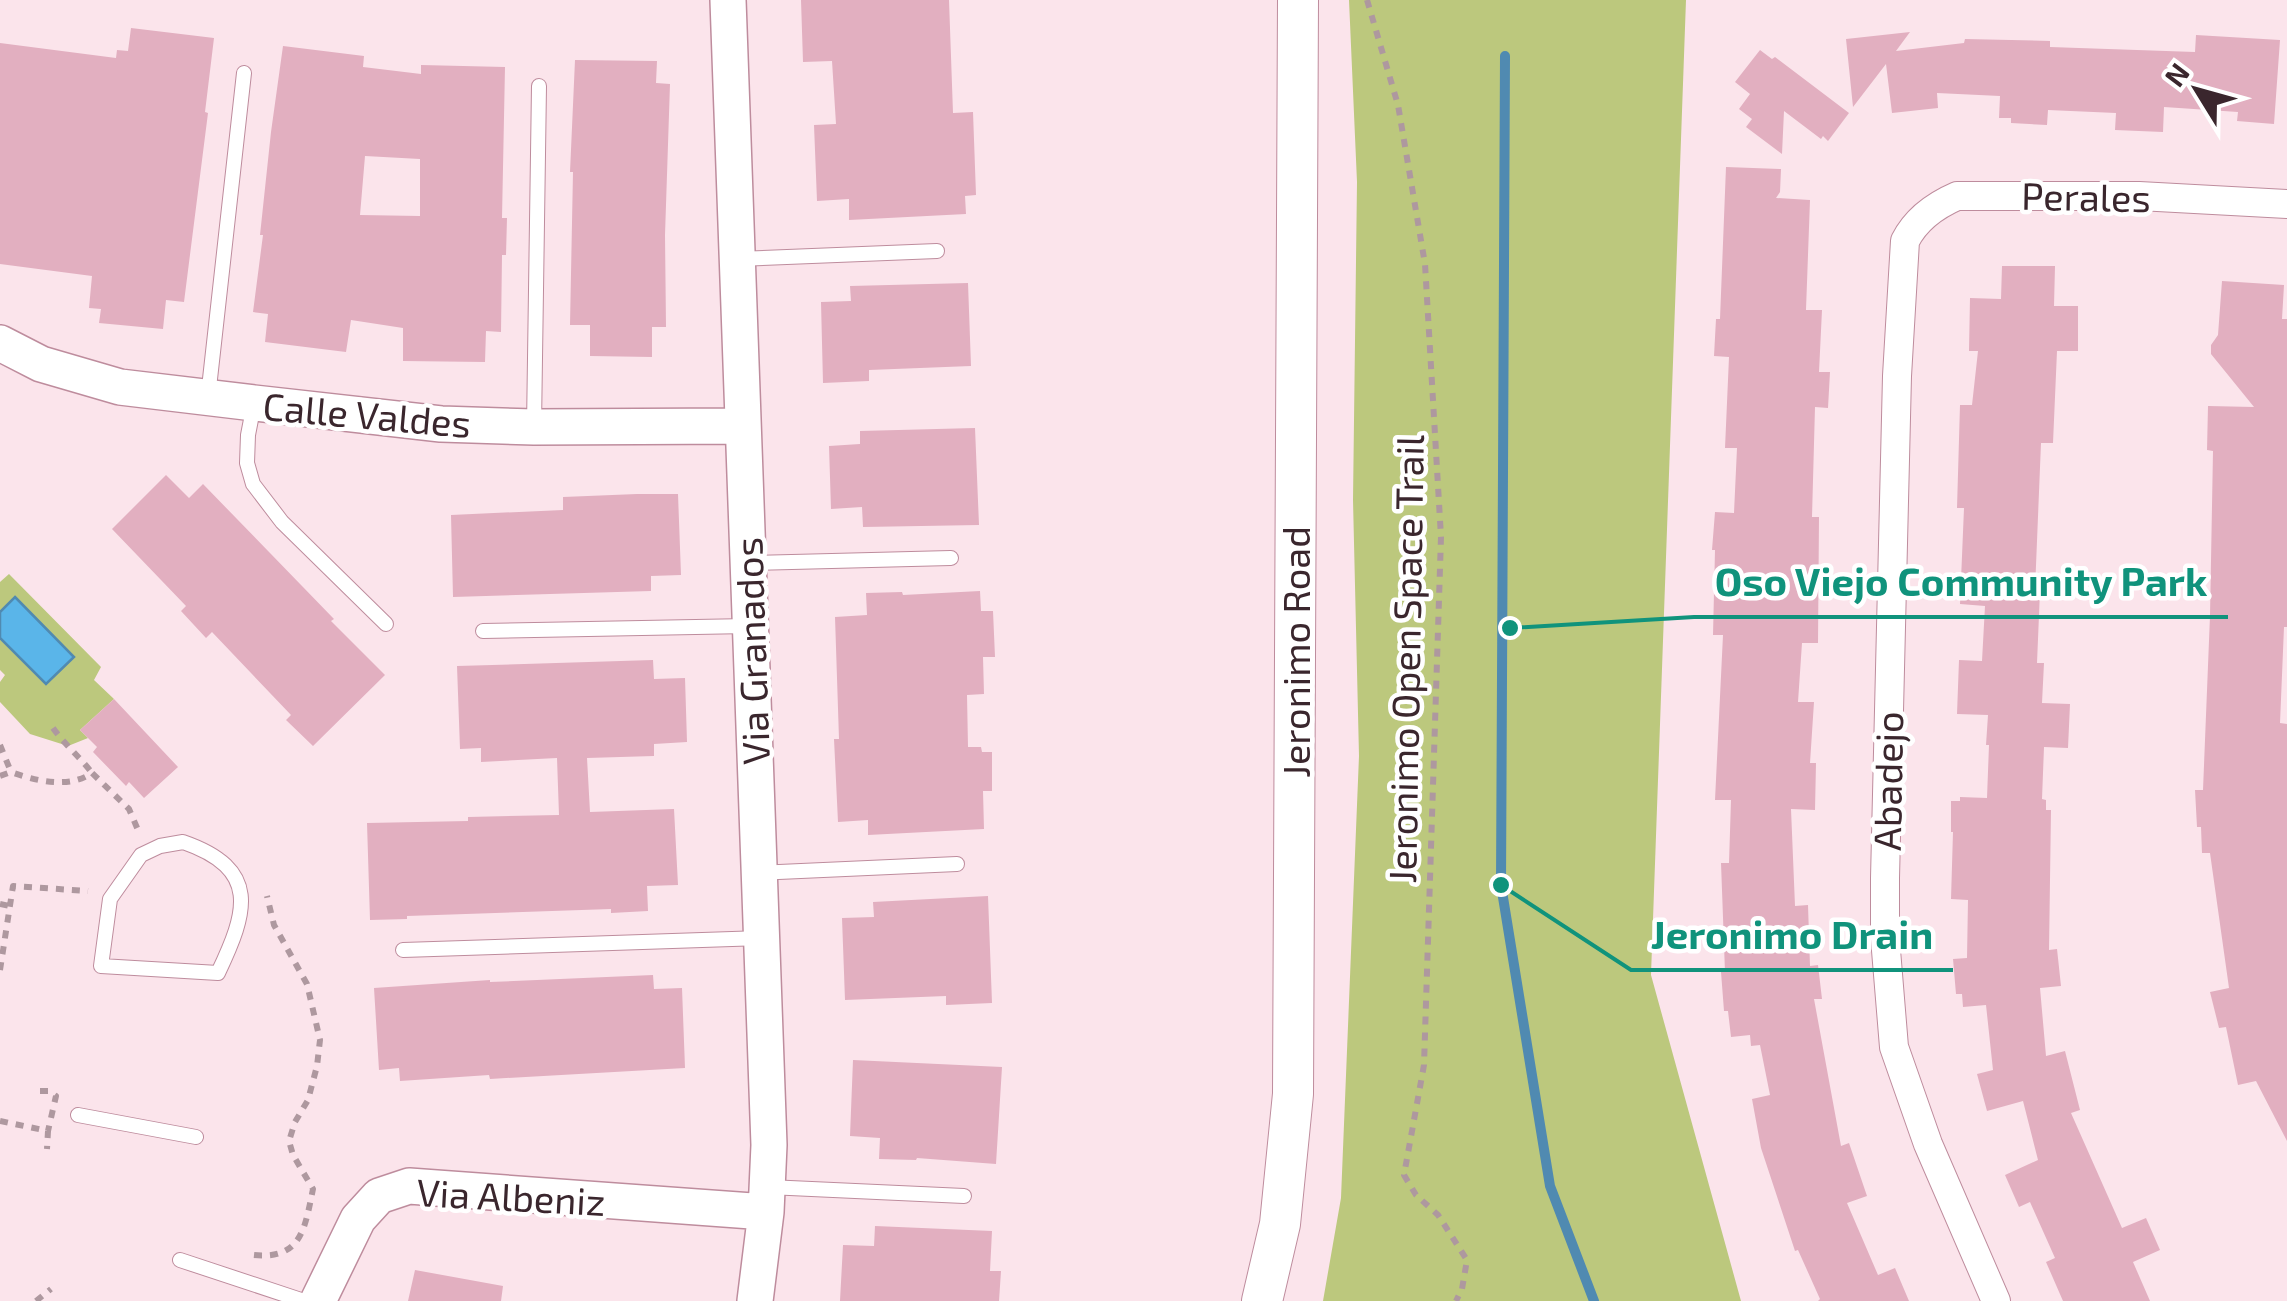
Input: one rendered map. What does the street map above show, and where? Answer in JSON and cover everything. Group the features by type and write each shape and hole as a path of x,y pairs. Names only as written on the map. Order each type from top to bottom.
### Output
{"main road":[{"name":"Jeronimo Road","path":"1262,1301 1280,1224 1293,1094 1298,0"}],"street":[{"name":"Via Granados","path":"728,0 769,1146 756,1301"},
{"name":"Perales","path":"1904,241 1914,225 1940,203 1957,196 2140,196 2287,204"},
{"name":"Abadejo","path":"1904,241 1884,878 1894,1046 1928,1144 1996,1301"},
{"name":"Calle Valdes","path":"0,343 40,364 120,388 208,398 441,424 743,426"},
{"name":"Via Albeniz","path":"318,1301 358,1219 379,1196 408,1186 766,1199"}],"lane":[{"path":"208,398 244,74"},
{"path":"534,427 539,86"},
{"path":"736,260 938,251"},
{"path":"254,403 247,462 252,484 282,522 386,624"},
{"path":"749,562 950,558"},
{"path":"483,631 750,626"},
{"path":"183,842 207,850 229,867 241,892 241,918 218,973 101,966 110,900 141,855 183,842"},
{"path":"758,873 957,864"},
{"path":"403,950 763,938"},
{"path":"78,1115 196,1137"},
{"path":"766,1199 964,1196"},
{"path":"180,1260 304,1301"}],"path":[{"name":"Jeronimo Open Space Trail","path":"1368,0 1398,105 1426,264 1442,537 1424,1065 1404,1174 1416,1196 1438,1215 1467,1260 1456,1301"},
{"path":"53,728 130,809 138,830"},
{"path":"0,745 11,772"},
{"path":"0,776 11,772 66,782 84,779 92,773"},
{"path":"0,883 13,886"},
{"path":"0,904 10,906 0,970"},
{"path":"40,1091 56,1096 47,1149"},
{"path":"0,1121 48,1131"},
{"path":"36,1301 50,1289"}],"green space":[{"path":"1349,0 1686,0 1651,975 1741,1301 1323,1301 1341,1198 1359,756 1353,500 1357,182"},
{"path":"9,574 101,667 94,680 114,699 80,730 88,738 68,746 30,734 0,702 0,682 5,675 0,670 0,582"}],"water":[{"path":"15,597 74,657 46,684 0,638 0,612"}],"building":[{"path":"801,0 949,0 953,113 973,112 976,195 965,196 966,214 849,220 849,199 817,201 814,125 836,124 832,61 803,62"},
{"path":"131,28 214,38 184,302 166,300 163,329 99,323 101,309 89,308 92,276 0,264 0,43 116,58 117,50 128,51"},
{"path":"1910,32 1896,51 1964,43 1965,39 2050,41 2050,47 2195,52 2196,35 2280,40 2274,124 2237,121 2238,112 2164,107 2163,132 2115,130 2116,113 2048,110 2047,125 2011,123 2011,118 1999,118 2000,96 1937,93 1938,108 1892,113 1886,64 1853,107 1846,39"},
{"path":"283,46 364,56 363,67 421,74 421,65 505,67 502,218 507,218 506,255 502,255 501,332 486,331 485,362 403,361 403,328 351,320 346,352 265,342 268,314 253,312","holes":["365,156 420,159 420,216 360,215"]},
{"path":"1760,50 1849,113 1828,141 1784,111 1782,154 1746,127 1752,119 1739,109 1750,94 1735,82"},
{"path":"575,60 657,61 656,83 670,84 666,327 652,327 652,357 590,356 590,325 570,325"},
{"path":"1726,167 1781,169 1776,198 1810,200 1806,310 1822,310 1819,372 1830,372 1828,408 1815,407 1812,517 1819,517 1818,643 1802,643 1798,702 1814,702 1810,763 1816,763 1815,810 1791,809 1795,906 1808,905 1810,966 1818,965 1822,999 1814,999 1841,1146 1849,1143 1867,1196 1847,1203 1878,1275 1895,1268 1909,1301 1818,1301 1798,1250 1795,1251 1761,1148 1752,1099 1770,1095 1760,1045 1751,1046 1750,1035 1731,1037 1728,1011 1724,1011 1721,863 1729,863 1731,800 1715,800 1723,635 1713,635 1712,550 1715,512 1734,513 1737,448 1725,448 1729,357 1714,356 1716,319 1720,319"},
{"path":"2002,266 2055,266 2054,306 2078,306 2078,351 2057,351 2053,443 2041,443 2035,590 2040,591 2037,663 2044,663 2042,703 2070,704 2068,748 2044,747 2042,799 2046,800 2046,810 2051,810 2049,950 2057,949 2061,986 2040,988 2046,1056 2065,1051 2080,1110 2071,1113 2122,1228 2146,1218 2160,1250 2133,1262 2150,1301 2063,1301 2046,1262 2055,1258 2030,1202 2019,1207 2005,1175 2038,1160 2023,1101 1987,1111 1977,1074 1993,1070 1986,1005 1963,1007 1962,994 1956,994 1953,959 1967,958 1968,900 1951,899 1951,801 1960,801 1960,797 1987,798 1989,745 1988,715 1957,714 1959,660 1982,661 1985,606 1960,604 1964,508 1957,508 1960,405 1972,405 1978,351 1969,351 1970,298 2001,299"},
{"path":"2222,281 2284,285 2282,319 2287,319 2287,627 2280,723 2287,724 2287,1141 2256,1081 2238,1085 2226,1027 2219,1028 2210,992 2229,988 2210,853 2202,853 2201,827 2197,827 2195,790 2203,790 2210,616 2213,451 2207,450 2208,406 2254,407 2211,354 2211,345 2218,335"},
{"path":"968,283 971,366 869,370 869,381 823,383 821,302 851,301 850,286"},
{"path":"975,428 979,525 863,527 862,507 831,509 829,446 860,444 860,431"},
{"path":"166,475 189,498 203,484 385,675 313,746 286,720 291,715 212,632 206,638 181,611 186,606 112,529"},
{"path":"678,494 681,575 651,576 651,591 453,597 451,515 563,510 563,497"},
{"path":"980,591 981,611 993,611 995,657 983,657 984,694 967,695 968,747 992,752 992,791 983,791 984,829 868,835 868,820 838,822 835,617 867,615 866,593"},
{"path":"653,660 654,679 685,678 687,742 654,744 654,756 587,758 590,812 674,809 678,885 647,886 648,911 611,913 611,909 370,920 367,823 559,815 557,758 481,762 481,748 460,749 457,666"},
{"path":"114,699 178,767 144,798 129,782 126,786 93,752 97,747 80,730"},
{"path":"988,896 992,1003 946,1005 946,996 845,1000 842,918 874,917 873,902"},
{"path":"653,975 654,989 682,988 685,1068 400,1081 399,1068 379,1070 374,988"},
{"path":"853,1060 1002,1067 996,1164 879,1159 880,1138 850,1136"},
{"path":"875,1226 992,1231 990,1271 1001,1271 999,1301 840,1301 843,1245 874,1246"},
{"path":"415,1270 503,1286 501,1301 408,1301"}],"waterway":[{"path":"1505,56 1501,885 1550,1186 1594,1301"}],"place":[{"name":"Oso Viejo Community Park","path":"1510,628"},
{"name":"Jeronimo Drain","path":"1501,885"}]}
